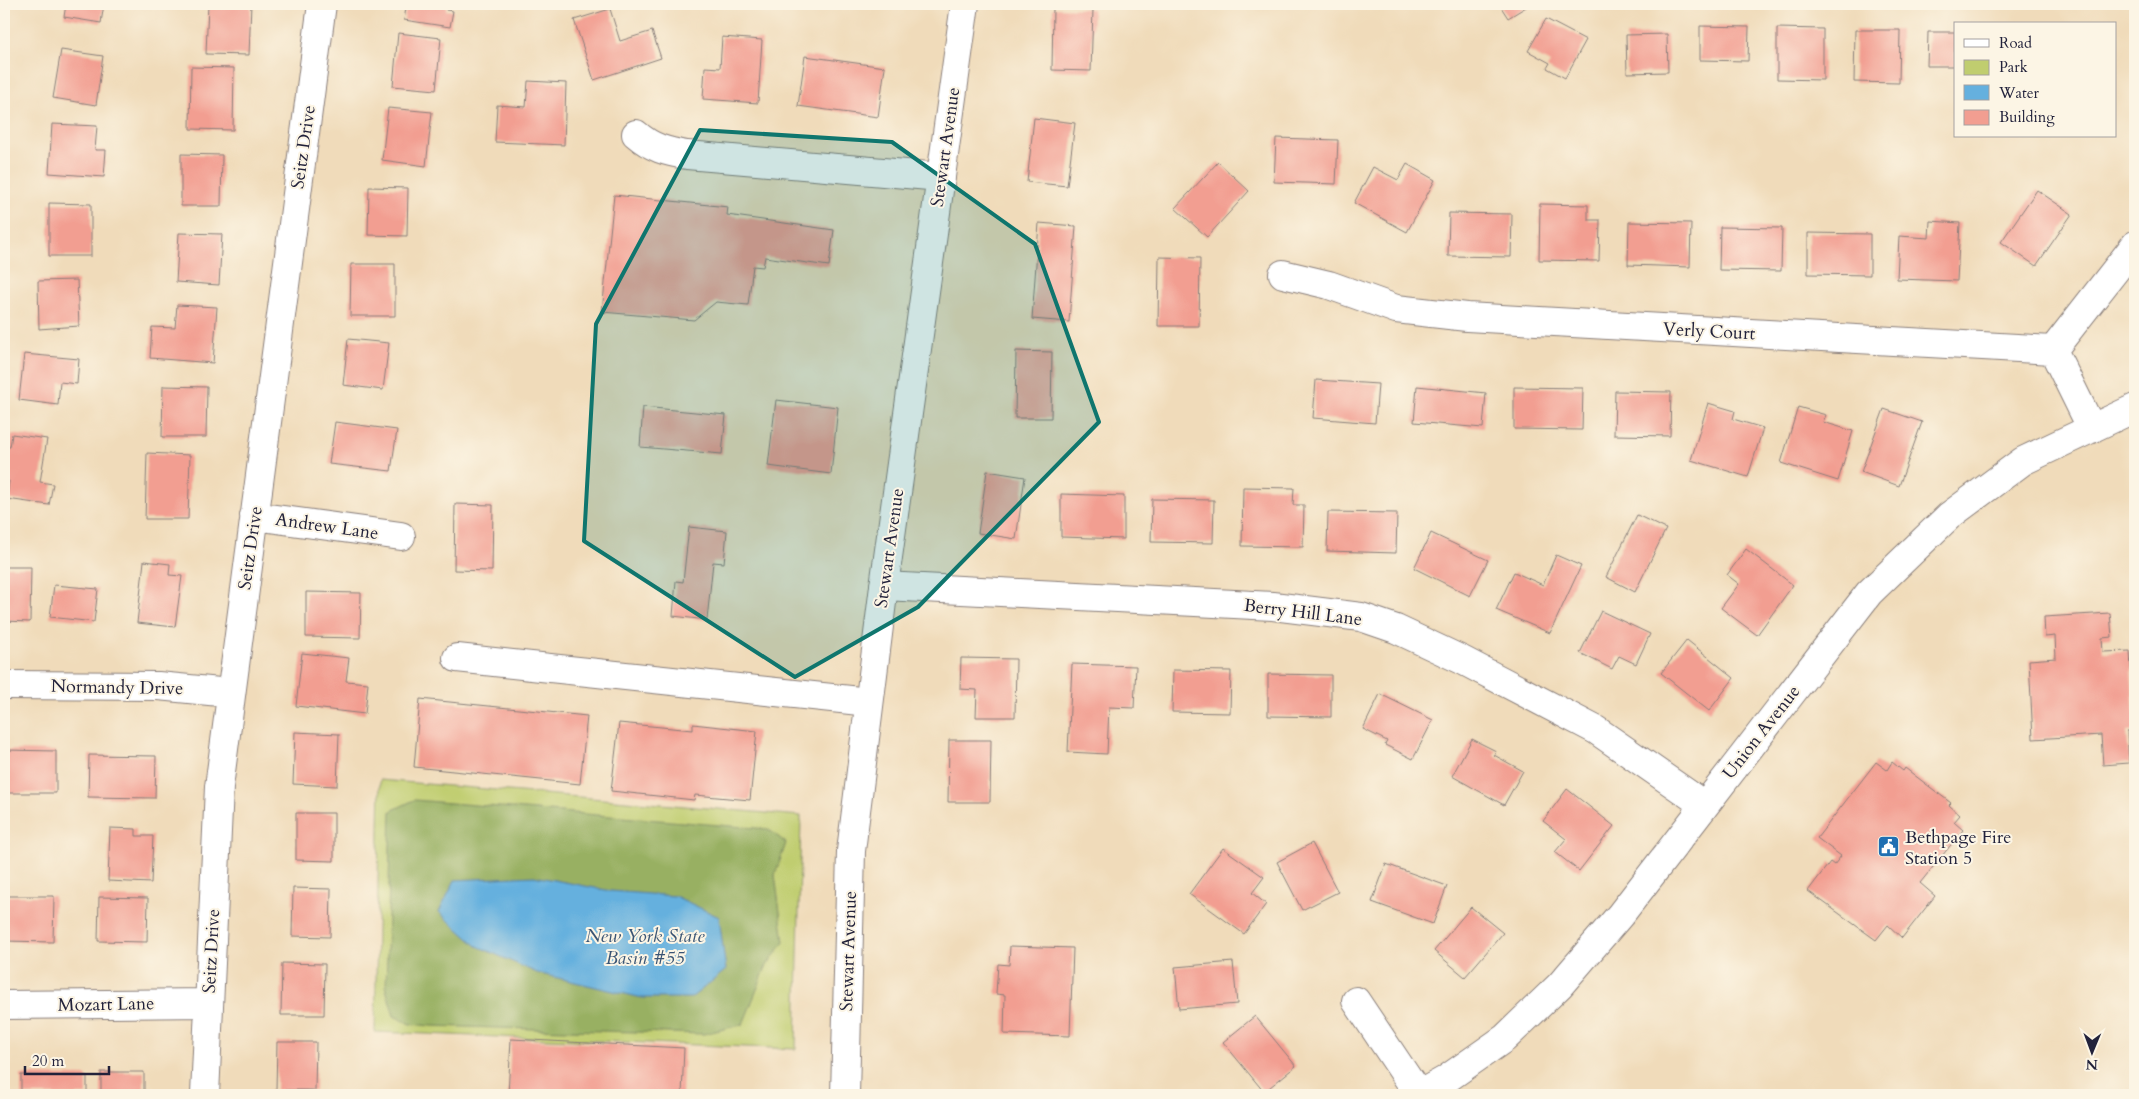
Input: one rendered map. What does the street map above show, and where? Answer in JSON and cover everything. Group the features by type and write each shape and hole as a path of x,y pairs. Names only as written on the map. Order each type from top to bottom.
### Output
{"street":[{"name":"Seitz Drive","path":"205,1095 219,787 322,4"},
{"name":"Stewart Avenue","path":"844,1095 851,851 884,586 965,4"},
{"path":"636,134 646,143 663,151 687,155 941,177"},
{"path":"2092,429 2053,350 2135,245"},
{"name":"Verly Court","path":"1283,274 1329,285 1396,309 1467,317 2053,350"},
{"name":"Union Avenue","path":"1418,1095 1445,1080 1505,1038 1560,985 1621,914 1869,593 1949,516 2022,461 2135,408"},
{"name":"Andrew Lane","path":"254,516 401,536"},
{"name":"Berry Hill Lane","path":"884,586 1274,606 1361,617 1396,629 1462,660 1596,730 1704,805"},
{"path":"457,658 869,702"},
{"name":"Normandy Drive","path":"4,685 158,686 230,692"},
{"path":"1356,1001 1418,1095"},
{"name":"Mozart Lane","path":"4,1005 209,1003"}],"highlighted area":[{"path":"700,130 892,142 1035,244 1099,422 918,607 795,677 584,541 596,324"}],"green space":[{"path":"380,780 801,816 796,1049 375,1032"},
{"path":"414,800 768,829 786,843 775,875 784,942 766,967 743,1024 704,1034 431,1026 410,1024 394,1016 386,989 391,811"}],"water":[{"name":"New York State Basin #55","path":"534,876 611,891 675,896 719,917 726,970 691,998 642,998 537,973 477,946 439,912 455,880"}],"building":[{"path":"66,4 104,4 101,23 64,17"},
{"path":"208,4 251,4 249,55 206,54"},
{"path":"402,4 447,4 446,10 453,11 450,27 404,20 406,8 401,7"},
{"path":"1499,4 1531,4 1508,18"},
{"path":"1053,8 1093,9 1091,71 1052,70"},
{"path":"610,9 620,41 652,31 661,58 594,80 574,20"},
{"path":"1546,19 1586,40 1565,78 1547,68 1550,63 1528,51"},
{"path":"1700,26 1749,27 1748,61 1700,60"},
{"path":"1777,28 1823,29 1823,80 1777,79"},
{"path":"1855,30 1900,30 1899,83 1854,82"},
{"path":"1928,32 1954,32 1954,66 1927,66"},
{"path":"398,33 441,38 436,90 393,86"},
{"path":"1667,34 1668,72 1627,73 1626,35"},
{"path":"722,37 762,40 758,103 703,99 705,67 720,68"},
{"path":"61,50 103,56 96,105 53,98"},
{"path":"805,56 885,67 878,117 798,106"},
{"path":"191,67 234,68 233,130 190,129"},
{"path":"528,81 566,83 564,145 495,142 497,105 526,107"},
{"path":"388,108 432,112 426,166 382,160"},
{"path":"1034,118 1075,123 1067,186 1027,182"},
{"path":"52,124 97,126 95,150 106,150 104,177 49,173"},
{"path":"1276,138 1338,140 1336,184 1274,182"},
{"path":"181,154 222,155 221,206 181,206"},
{"path":"1218,162 1249,191 1207,237 1175,208"},
{"path":"1407,164 1435,180 1407,232 1354,203 1373,167 1398,180"},
{"path":"369,187 408,188 407,236 368,235"},
{"path":"2037,190 2072,214 2036,266 2001,242"},
{"path":"614,195 728,207 727,215 834,230 829,266 765,257 763,267 753,266 748,305 716,302 694,320 602,312"},
{"path":"49,203 91,204 91,256 49,256"},
{"path":"1540,204 1588,205 1588,220 1600,220 1599,261 1539,260"},
{"path":"1449,213 1512,214 1511,257 1448,256"},
{"path":"1930,221 1960,223 1957,281 1897,279 1899,236 1929,238"},
{"path":"1629,222 1691,223 1690,267 1628,265"},
{"path":"1039,223 1076,226 1069,322 1032,319"},
{"path":"1720,227 1782,228 1781,271 1719,270"},
{"path":"179,233 222,234 219,285 176,282"},
{"path":"1808,233 1870,234 1870,275 1808,274"},
{"path":"1159,257 1200,258 1199,326 1158,326"},
{"path":"351,264 395,264 395,316 350,316"},
{"path":"77,280 79,326 39,329 38,281"},
{"path":"177,305 217,307 213,363 150,358 152,327 175,328"},
{"path":"348,339 389,343 383,390 343,385"},
{"path":"1016,351 1052,352 1051,418 1015,418"},
{"path":"24,354 79,359 77,384 60,382 58,405 19,400"},
{"path":"1316,380 1378,384 1375,423 1313,418"},
{"path":"163,386 207,387 206,437 162,437"},
{"path":"1417,386 1486,393 1483,428 1414,422"},
{"path":"1514,387 1583,388 1582,430 1514,429"},
{"path":"1615,391 1671,392 1670,436 1614,435"},
{"path":"776,400 838,407 831,474 768,466"},
{"path":"1708,403 1735,411 1733,419 1763,428 1748,477 1691,460"},
{"path":"643,407 726,415 722,454 640,447"},
{"path":"1798,407 1826,415 1823,422 1853,431 1838,481 1781,463"},
{"path":"1884,409 1922,422 1899,486 1861,472"},
{"path":"335,422 397,430 391,471 329,464"},
{"path":"12,434 47,439 40,482 53,484 49,505 7,499 9,481 4,480 4,447 10,447"},
{"path":"147,453 190,455 188,519 145,519"},
{"path":"987,471 1025,477 1016,539 978,533"},
{"path":"1243,487 1294,488 1293,505 1304,505 1303,547 1242,546"},
{"path":"1061,494 1124,496 1124,539 1061,537"},
{"path":"1152,499 1214,500 1213,543 1151,542"},
{"path":"455,504 493,505 492,571 454,570"},
{"path":"1328,512 1397,513 1396,553 1327,551"},
{"path":"1637,515 1666,529 1635,592 1606,577"},
{"path":"689,527 727,531 724,563 713,562 707,620 673,616 676,581 683,582"},
{"path":"1431,533 1488,560 1470,596 1414,568"},
{"path":"1746,549 1793,585 1757,635 1721,608 1739,584 1727,575"},
{"path":"1556,555 1581,566 1550,633 1496,610 1514,572 1543,585"},
{"path":"144,561 170,564 169,575 182,576 175,627 137,623"},
{"path":"4,567 31,567 30,622 4,621"},
{"path":"54,585 98,589 94,622 50,617"},
{"path":"306,592 361,593 360,638 306,637"},
{"path":"1601,611 1650,634 1636,664 1619,656 1612,669 1580,653"},
{"path":"2110,613 2112,637 2102,638 2103,652 2130,651 2135,730 2127,731 2129,763 2103,765 2101,735 2033,739 2029,660 2056,658 2055,636 2045,637 2044,617"},
{"path":"1687,640 1734,678 1709,711 1661,673"},
{"path":"302,653 349,658 346,681 368,683 365,714 296,706"},
{"path":"961,658 1016,659 1015,717 976,717 977,690 960,689"},
{"path":"1072,664 1136,666 1134,708 1109,707 1107,754 1068,752"},
{"path":"1173,670 1231,671 1230,713 1172,712"},
{"path":"1268,674 1331,675 1331,717 1268,716"},
{"path":"1380,694 1433,720 1413,759 1385,745 1387,741 1363,729"},
{"path":"420,699 587,716 580,784 414,767"},
{"path":"619,723 693,730 693,724 757,731 750,800 695,795 694,800 611,791"},
{"path":"295,732 339,734 337,786 293,784"},
{"path":"1472,739 1496,751 1494,755 1523,771 1504,805 1452,776"},
{"path":"949,740 991,740 990,802 948,802"},
{"path":"5,750 56,751 56,793 5,793"},
{"path":"89,755 156,756 155,798 88,797"},
{"name":"Bethpage Fire Station 5","path":"1876,762 1887,770 1892,762 1903,771 1905,768 1951,803 1949,805 1960,815 1954,822 1963,830 1920,883 1935,896 1902,938 1888,925 1876,940 1808,891 1830,862 1834,865 1841,856 1817,838"},
{"path":"1567,789 1614,826 1579,871 1555,852 1566,839 1543,821"},
{"path":"296,813 334,813 334,861 296,860"},
{"path":"110,828 136,829 136,836 153,836 151,883 108,881"},
{"path":"1312,843 1338,892 1302,910 1277,862"},
{"path":"1223,848 1264,877 1252,893 1266,904 1244,934 1189,894"},
{"path":"1386,864 1447,886 1433,924 1372,902"},
{"path":"293,888 331,889 330,937 292,936"},
{"path":"4,896 54,896 53,942 4,941"},
{"path":"99,897 148,898 147,942 98,941"},
{"path":"1471,907 1503,933 1465,977 1434,951"},
{"path":"1010,946 1073,948 1070,1036 1004,1034 1005,995 996,994 998,964 1009,965"},
{"path":"1233,962 1237,1004 1179,1009 1175,967"},
{"path":"282,963 325,964 324,1015 281,1015"},
{"path":"1255,1016 1296,1066 1264,1092 1223,1042"},
{"path":"511,1039 684,1048 682,1095 508,1095"},
{"path":"277,1042 316,1042 315,1090 276,1090"},
{"path":"101,1072 144,1072 144,1095 101,1095"},
{"path":"21,1075 87,1076 87,1095 21,1095"},
{"path":"4,1085 7,1085 7,1095 4,1095"}],"place":[{"name":"Bethpage Fire Station 5","path":"1889,847"}]}
